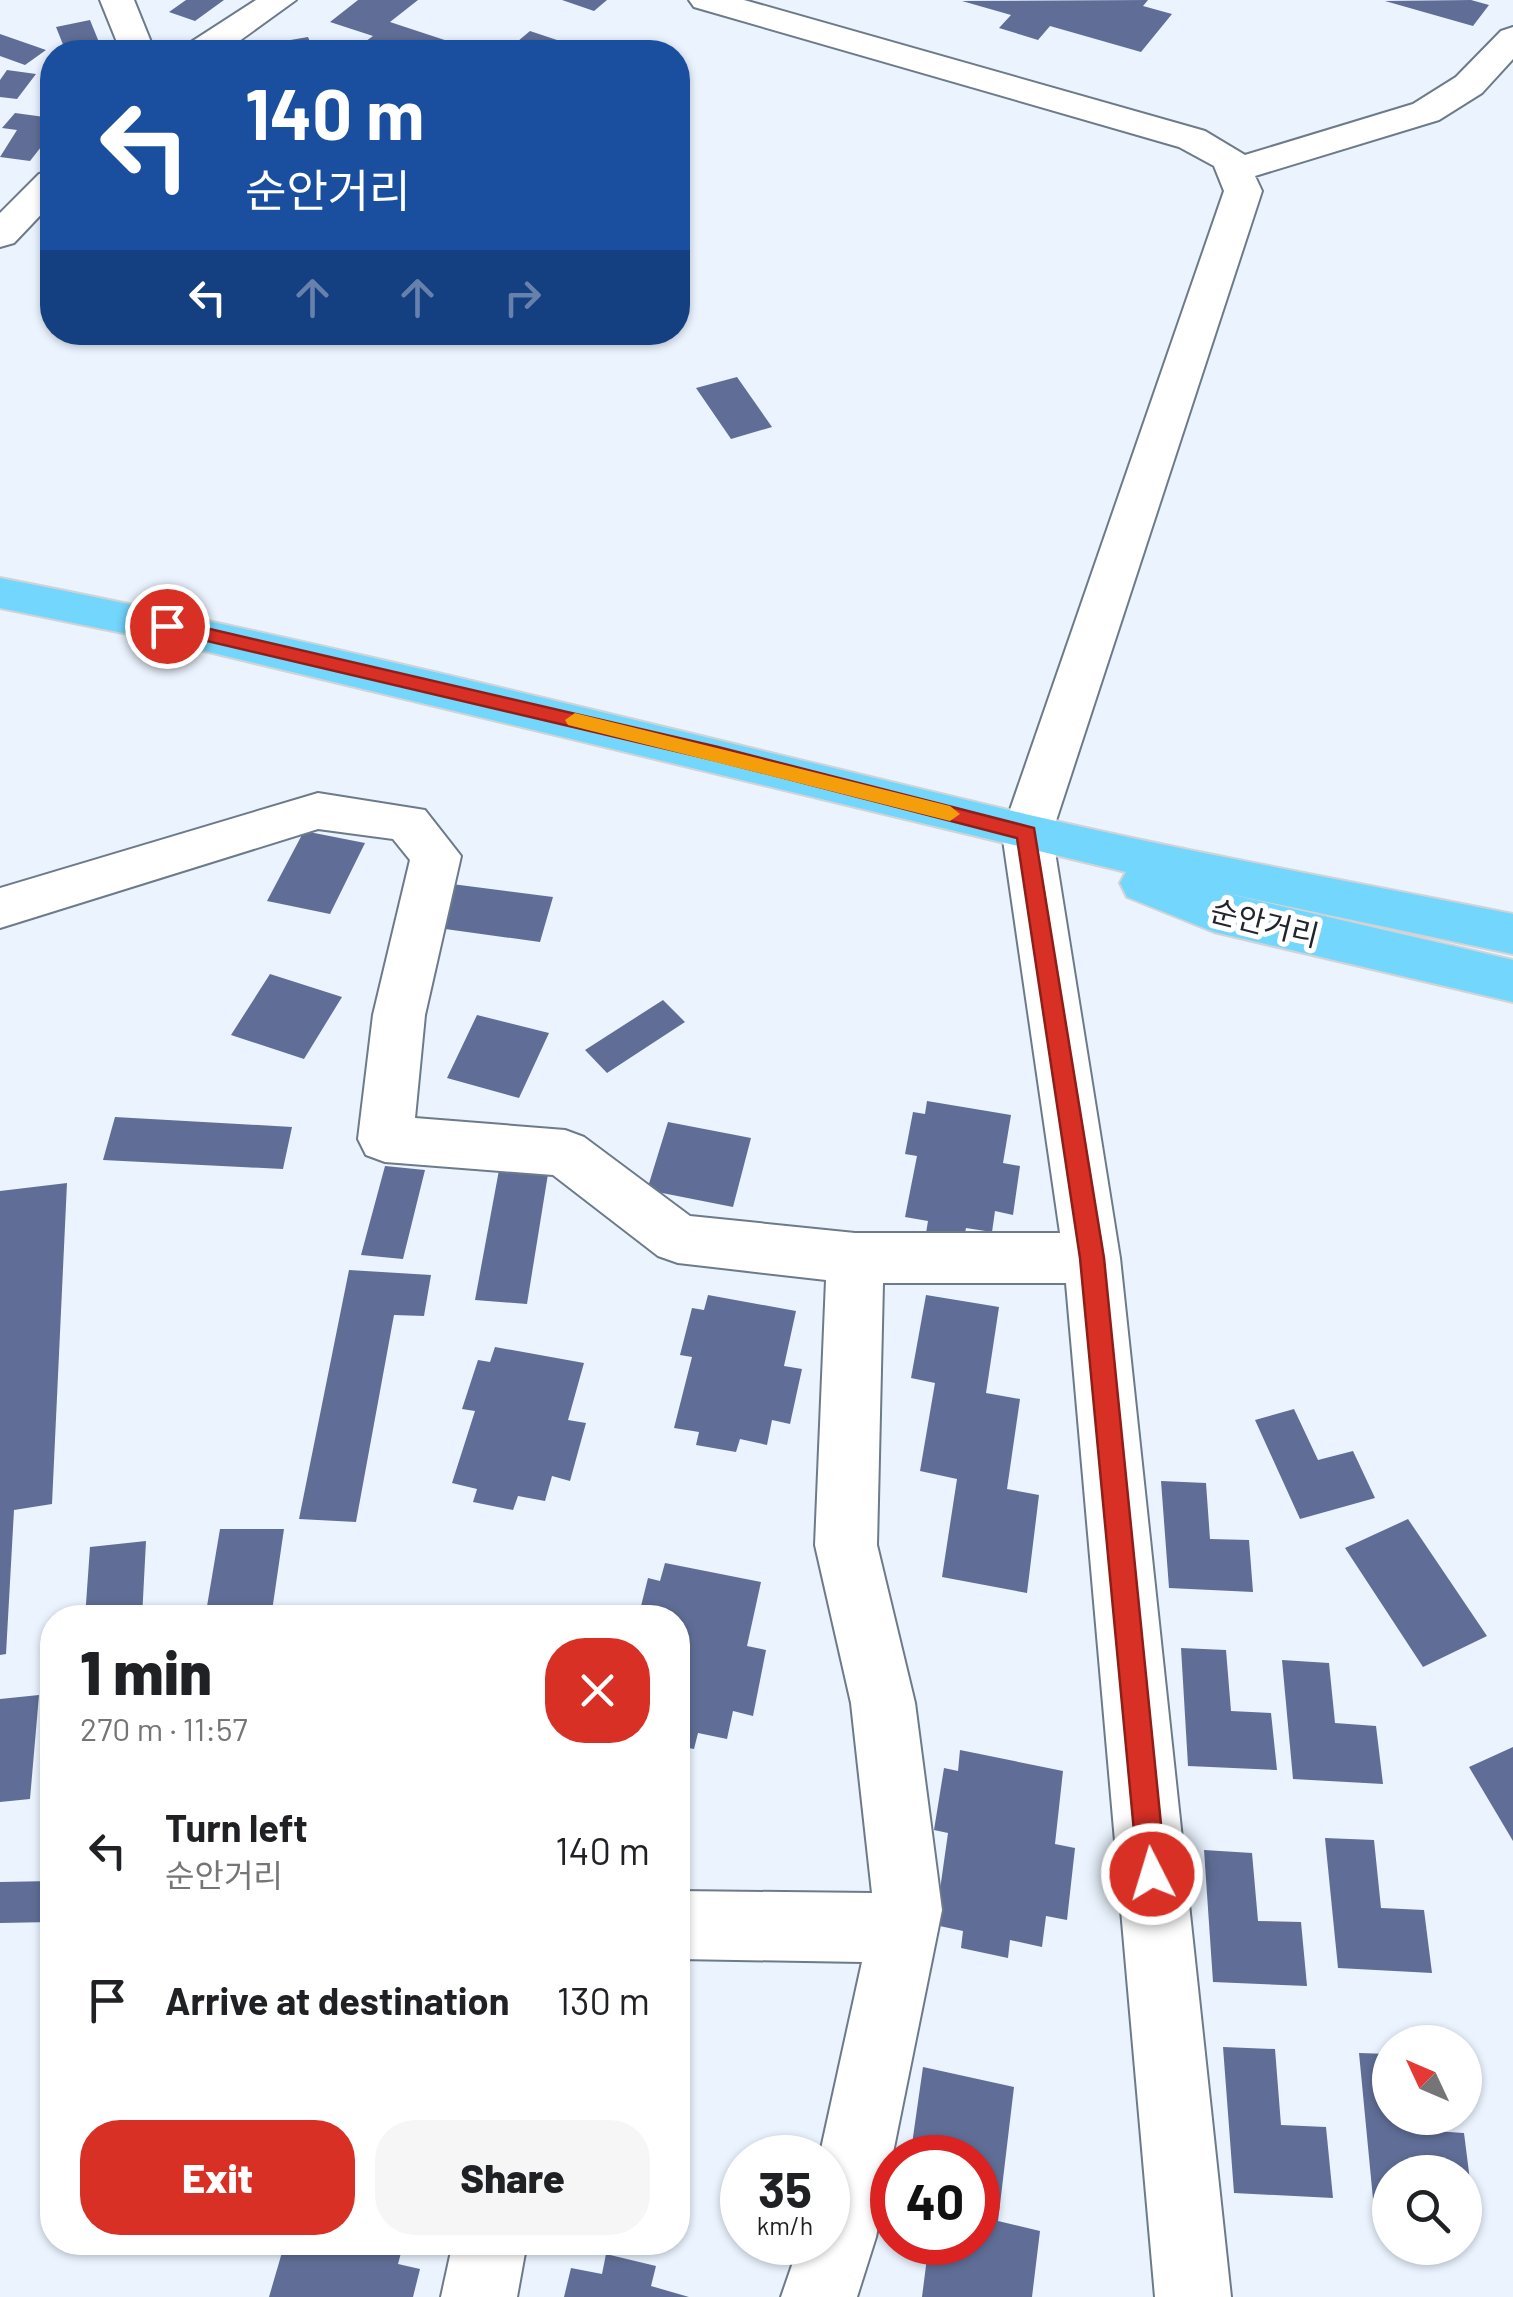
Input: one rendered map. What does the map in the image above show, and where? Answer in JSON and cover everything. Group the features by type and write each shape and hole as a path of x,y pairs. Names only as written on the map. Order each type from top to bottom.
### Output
{"main road":[{"name":"순안거리","path":"0,592 186,630 680,745 1026,833 1513,934"},
{"name":"순안거리","path":"1026,833 1214,912 1513,980"}],"street":[{"path":"116,0 133,40"},
{"path":"219,40 279,0"},
{"path":"706,0 1192,139 1230,160 1244,191 1026,833 1092,1258 1193,2297"},
{"path":"1235,170 1426,112 1469,85 1513,38"},
{"path":"0,235 40,194"},
{"path":"0,908 318,811 408,823 436,856 399,1015 384,1140 565,1153 678,1238 855,1258 1092,1258"},
{"path":"820,2297 839,2237 908,1910 883,1703 846,1545 855,1258"},
{"path":"690,1924 904,1928"},
{"path":"480,2297 488,2255"}],"building":[{"path":"186,0 224,0 195,21 169,12"},
{"path":"358,0 418,0 390,22 445,40 368,40 373,36 330,22"},
{"path":"562,0 607,0 594,11"},
{"path":"1148,0 1143,6 1172,14 1141,52 1050,26 1038,40 999,28 1011,15 962,1"},
{"path":"1471,0 1489,5 1473,26 1385,1"},
{"path":"90,20 98,40 61,40 56,27"},
{"path":"530,31 557,40 519,40"},
{"path":"0,34 40,48 40,54 25,65 0,56"},
{"path":"7,70 36,74 17,99 0,97 0,80"},
{"path":"15,113 40,116 40,148 30,161 0,157 17,130 2,128"},
{"path":"737,377 772,427 731,439 696,388"},
{"path":"304,831 365,843 330,914 267,901"},
{"path":"452,884 553,897 540,942 438,928"},
{"path":"270,974 342,997 304,1059 231,1035"},
{"path":"663,1000 685,1022 607,1073 585,1050"},
{"path":"477,1015 549,1033 519,1098 447,1078"},
{"path":"927,1101 1011,1115 1003,1163 1020,1166 1013,1215 995,1211 992,1232 966,1228 964,1239 926,1233 928,1221 905,1217 917,1156 905,1154 913,1112 925,1114"},
{"path":"115,1117 292,1127 283,1169 103,1160"},
{"path":"668,1122 751,1138 733,1207 647,1190"},
{"path":"385,1166 425,1170 403,1259 361,1255"},
{"path":"499,1170 548,1174 527,1304 475,1300"},
{"path":"67,1183 52,1504 14,1510 6,1654 0,1655 0,1191"},
{"path":"349,1270 431,1275 424,1316 394,1315 356,1522 299,1519"},
{"path":"708,1295 796,1311 784,1366 802,1369 790,1424 772,1420 767,1445 740,1439 736,1452 696,1445 699,1432 674,1428 692,1357 680,1355 692,1308 704,1310"},
{"path":"926,1295 999,1307 986,1393 1020,1399 1007,1489 1039,1495 1027,1593 942,1577 957,1479 920,1471 935,1383 911,1378"},
{"path":"495,1347 584,1363 568,1420 586,1423 570,1481 552,1476 545,1501 518,1496 513,1510 473,1502 477,1489 452,1483 475,1411 462,1409 478,1360 490,1362"},
{"path":"1294,1409 1318,1460 1353,1451 1375,1498 1300,1519 1255,1420"},
{"path":"1161,1481 1206,1483 1210,1539 1249,1540 1253,1592 1169,1588"},
{"path":"1408,1519 1487,1636 1423,1667 1345,1548"},
{"path":"220,1529 284,1529 273,1605 207,1605"},
{"path":"146,1541 143,1605 86,1605 90,1547"},
{"path":"665,1563 761,1582 747,1646 766,1650 753,1716 733,1711 727,1739 698,1733 694,1749 690,1748 690,1605 641,1605 648,1578 660,1581"},
{"path":"1181,1648 1226,1650 1231,1711 1271,1713 1277,1770 1188,1766"},
{"path":"1282,1660 1329,1663 1335,1723 1376,1726 1383,1784 1293,1779"},
{"path":"39,1695 30,1799 0,1802 0,1699"},
{"path":"1513,1747 1513,1841 1469,1767"},
{"path":"960,1750 1063,1771 1055,1844 1075,1848 1067,1920 1046,1916 1042,1947 1010,1940 1008,1958 961,1948 963,1931 935,1925 948,1833 934,1830 944,1768 958,1771"},
{"path":"1325,1838 1374,1840 1381,1908 1424,1910 1432,1973 1338,1968"},
{"path":"1204,1850 1252,1853 1258,1921 1301,1922 1307,1986 1213,1982"},
{"path":"40,1881 40,1922 0,1923 0,1882"},
{"path":"1223,2047 1275,2049 1281,2125 1326,2127 1333,2198 1234,2193"},
{"path":"1359,2053 1372,2053 1372,2135 1464,2135 1467,2155 1372,2155 1372,2189"},
{"path":"923,2067 1014,2087 1000,2204 1000,2135 913,2135"},
{"path":"1000,2221 1040,2231 1032,2297 922,2297 926,2265 1000,2265"},
{"path":"281,2255 400,2255 398,2264 420,2269 413,2297 269,2297"},
{"path":"606,2255 656,2266 651,2286 689,2297 564,2297 571,2268 602,2274"}],"slow traffic":[{"path":"575,720 950,814"}],"route":[{"path":"167,626 718,754 1026,833 1092,1258 1152,1874"}]}
